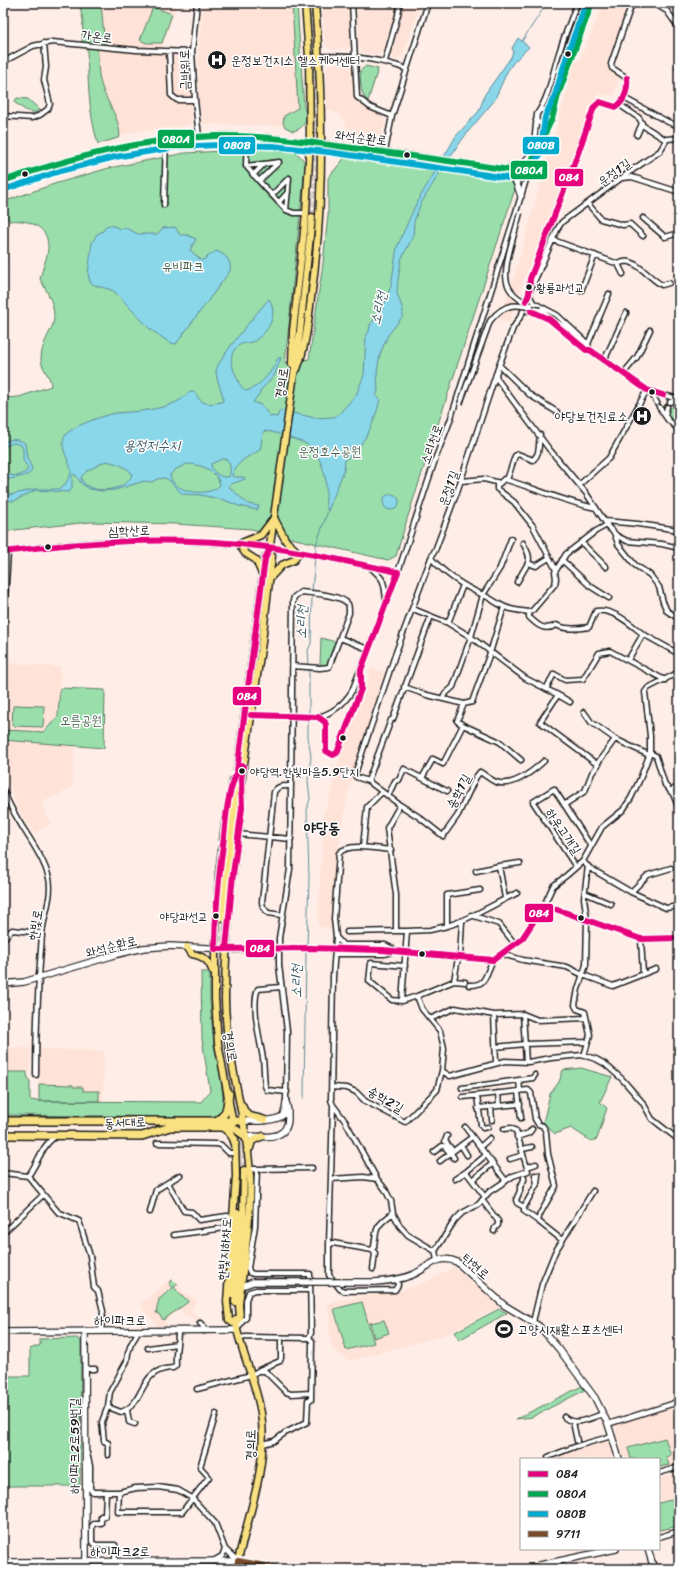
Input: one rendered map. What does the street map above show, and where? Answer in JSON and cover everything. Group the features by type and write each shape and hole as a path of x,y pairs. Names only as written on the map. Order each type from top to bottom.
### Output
{"highway":[{"path":"229,1094 225,1115 217,1124 230,1132 234,1137 235,1143"},
{"name":"동서대로","path":"3,1121 117,1121 234,1124 243,1121"},
{"path":"116,1135 127,1134 132,1128 126,1122 117,1121"},
{"name":"동서대로","path":"3,1135 142,1136 170,1127 217,1124"},
{"path":"234,1124 245,1136"}],"main road":[{"path":"293,379 291,352 306,213 311,119 309,57 305,3"},
{"path":"293,379 303,354 313,285 320,216 321,170 319,56 315,3"},
{"path":"307,35 315,36 318,33"},
{"path":"311,119 312,123 315,124 320,120"},
{"path":"309,169 311,165 315,164 319,166 321,170"},
{"name":"경의로","path":"222,919 272,556 270,550 301,323 312,217"},
{"path":"263,575 256,560 245,553 238,544 261,535 274,518 284,538 302,554 294,560 282,565 269,579"},
{"name":"경의로","path":"236,1569 261,1468 263,1444 261,1412 236,1326 235,1302 243,1213 244,1169 247,1153 243,1121 227,1033 225,1000 226,949 219,874 231,784 237,771 263,575 266,556 270,550"},
{"name":"경의로","path":"236,1326 228,1320 227,1302 233,1217 235,1143 234,1124 218,1043 215,999 215,949 222,919 242,808 241,780"},
{"path":"187,947 192,954 198,955 209,961 215,976"},
{"path":"238,1094 241,1098 244,1112 266,1120"},
{"path":"234,1155 241,1149 247,1153 252,1141 263,1136"},
{"name":"경의로","path":"236,1326 240,1318 239,1305 249,1208 244,1169"}],"street":[{"name":"금바위로","path":"197,3 192,52 199,137"},
{"path":"352,3 358,97 370,107 392,116"},
{"path":"385,61 400,3"},
{"path":"385,151 392,116 428,3"},
{"path":"533,155 537,114 549,90 559,52 577,3"},
{"path":"521,196 515,179 506,170 524,163 533,155 551,119 555,90 560,70 584,3"},
{"path":"557,412 530,395 499,365 512,328 522,314 528,309 535,307 528,294 530,279 594,107 600,102 616,107 620,105 624,98 628,81 627,78 612,68 611,64 632,3"},
{"path":"653,3 667,11 679,28"},
{"name":"가온로","path":"3,62 23,50 44,43 60,42 117,48 192,52"},
{"path":"3,116 32,118 40,115 48,109 50,104 44,80 44,43"},
{"path":"168,51 171,95 177,100 195,100"},
{"path":"309,57 355,56 385,61 406,69"},
{"path":"624,98 668,122 679,126"},
{"path":"620,105 640,118 642,124 666,140 679,138"},
{"path":"540,110 548,110 551,119"},
{"path":"536,119 542,125 547,124 551,119"},
{"path":"637,135 642,124"},
{"name":"와석순환로","path":"3,181 62,161 88,155 166,140 199,137 247,137 320,143 385,151 528,173"},
{"path":"247,137 246,166 286,210 294,213 306,213"},
{"path":"164,205 166,140"},
{"name":"운정1길","path":"528,309 526,301 528,294 562,222 660,151 666,140"},
{"name":"소리천로","path":"291,717 318,717 334,710 349,696 356,683 398,572 436,457 450,421 526,183 533,155"},
{"path":"246,166 279,162 259,181"},
{"path":"253,175 264,164"},
{"path":"621,178 632,177 679,192"},
{"path":"272,195 289,178 286,210"},
{"path":"526,183 520,213 505,270 505,279 510,290 518,299 540,310 570,331 590,350 623,374 648,390 679,399"},
{"path":"279,202 288,192"},
{"path":"588,204 601,219 623,225 630,224 643,236"},
{"path":"643,218 665,237 679,233"},
{"path":"553,240 618,264 632,262 656,282 662,285 670,283"},
{"path":"3,251 3,266"},
{"path":"581,291 595,255"},
{"path":"618,264 623,274"},
{"path":"588,344 609,294"},
{"path":"526,301 533,302 557,315 588,344 590,350"},
{"path":"450,421 460,404 490,321 498,312 516,305 540,310"},
{"path":"528,309 549,319 586,350 590,350"},
{"path":"604,361 626,312"},
{"path":"623,374 637,357 650,330"},
{"name":"운정1길","path":"436,548 477,435 499,365"},
{"path":"496,374 497,378 614,533 618,544 635,565 650,575 659,587 667,611 679,620"},
{"path":"648,390 668,420 679,430"},
{"path":"579,485 609,458 648,390"},
{"path":"670,402 679,399"},
{"path":"665,415 667,407"},
{"path":"506,480 515,456 518,454 533,460 537,456 539,453 540,435"},
{"path":"461,481 484,479 500,483"},
{"path":"556,570 532,526 514,502 497,489 497,485 504,479 577,504 596,508"},
{"path":"431,558 439,567 474,592 483,595 504,607 528,612 532,611 555,584 556,570 566,554 606,523 638,524 679,530"},
{"path":"614,533 627,541 662,544 679,548"},
{"path":"443,698 453,687 471,637 483,595 500,568 511,539"},
{"name":"심학산로","path":"6,552 77,542 154,540 238,544 323,557 398,572"},
{"path":"581,542 606,568"},
{"path":"517,582 529,560 523,543"},
{"name":"송학1길","path":"436,548 386,682 355,774 356,777 368,781 400,805 419,816 444,836 458,815 476,777 480,772 496,782 506,783 523,777 544,761"},
{"path":"3,632 6,552"},
{"path":"528,563 536,566 549,558"},
{"path":"562,560 590,586 609,598"},
{"path":"370,566 384,582 386,601"},
{"path":"448,623 463,585"},
{"path":"243,1121 274,1119 282,1115 286,1102 286,1031 279,965 279,938 288,887 291,839 293,601 294,597 301,592 323,594 344,600 348,604 349,613 329,667 320,668 293,666"},
{"path":"404,687 464,704 472,702 490,653 504,607"},
{"path":"412,609 448,623 471,637 490,653 525,678 570,702"},
{"path":"528,612 529,617 544,629 556,625 564,629 589,627 596,611 618,615 643,634 679,654"},
{"path":"368,781 431,616"},
{"path":"628,660 643,634"},
{"path":"340,638 368,649"},
{"path":"546,689 554,674 565,680 583,679 602,651 610,651 665,680"},
{"name":"하우고개길","path":"493,960 522,939 544,905 552,886 583,861 602,827 623,810 631,798 649,754 650,736 645,692 648,688 679,672"},
{"path":"558,695 540,722 597,764"},
{"path":"464,704 457,721 500,742 521,760"},
{"path":"584,712 591,722 615,739 636,750 656,756 665,785 670,790 679,816"},
{"path":"251,715 291,717"},
{"name":"송학1길","path":"422,778 433,759 443,764 463,725"},
{"name":"하우고개길","path":"564,805 585,790 592,773 598,766 597,764 615,739"},
{"name":"송학1길","path":"388,796 395,781 399,780 404,769 447,791"},
{"path":"282,915 271,914 262,907 268,837 274,792 276,788 280,786 291,786"},
{"path":"670,790 679,786"},
{"name":"한빛로","path":"3,789 20,826 42,860 49,879 49,901 42,933 39,977 36,1024 36,1075"},
{"name":"하우고개길","path":"576,867 533,802 554,789 591,846"},
{"path":"362,847 367,807 382,792"},
{"path":"396,931 396,895 387,828 400,805"},
{"path":"238,834 291,839"},
{"path":"391,850 362,847 346,848 339,853 334,919 336,948 333,976 333,1105 329,1275 340,1289 344,1291 395,1290 398,1285 397,1280"},
{"name":"하우고개길","path":"583,861 588,866 631,892 666,908 679,906"},
{"path":"476,871 520,863"},
{"path":"499,866 505,898"},
{"path":"584,1056 590,1035 585,1012 577,1010 575,1005 578,989 586,965 587,920 584,893 588,866"},
{"path":"631,892 648,875 671,868"},
{"path":"447,926 447,895 480,890"},
{"path":"347,932 430,930 462,921 471,915 517,893"},
{"path":"584,893 612,904"},
{"path":"544,905 641,939 679,938"},
{"path":"471,915 499,924 515,944"},
{"path":"454,981 459,958 462,921"},
{"path":"3,939 12,930 42,933"},
{"path":"402,1001 407,931"},
{"path":"336,937 344,946"},
{"path":"641,939 643,974"},
{"path":"336,948 340,945 385,945 397,951"},
{"name":"와석순환로","path":"3,984 24,982 143,948 170,946 226,949"},
{"path":"226,949 310,948 382,950 493,960 483,982 480,985 469,985"},
{"path":"335,954 385,954 397,951"},
{"path":"502,954 523,960 567,967 583,975 613,986 656,969"},
{"path":"405,966 371,963 369,981 392,1000 402,1001 454,981 465,982"},
{"path":"281,987 258,989 256,994 256,1018 263,1059 265,1086 267,1090 286,1092"},
{"name":"송학2길","path":"332,1087 347,1088 356,1092 365,1101 405,1122 437,1090 442,1071 444,1048 440,1031 422,1010 417,996"},
{"path":"430,1019 456,1008 494,1015 523,1014 538,1020 586,1018"},
{"path":"523,1014 526,1062"},
{"path":"494,1015 496,1062"},
{"path":"495,1047 525,1044 588,1042"},
{"path":"442,1071 450,1076 496,1062 510,1060 526,1062 551,1058 584,1056 596,1059 605,1064 633,1090 656,1124 679,1140"},
{"path":"462,1088 533,1078 535,1074"},
{"path":"519,1080 521,1118"},
{"path":"471,1087 472,1096"},
{"path":"464,1097 528,1090 531,1093 535,1119 538,1124 543,1126 546,1132 548,1154 556,1186 540,1214 538,1221"},
{"path":"498,1093 498,1106"},
{"path":"477,1096 481,1125 483,1128 488,1127"},
{"path":"245,1136 280,1134 285,1131 288,1122 288,1106 286,1102"},
{"path":"478,1108 520,1104"},
{"path":"333,1105 352,1134 377,1179 392,1201 393,1213 400,1226 408,1235 435,1250"},
{"path":"491,1106 492,1120"},
{"path":"464,1127 506,1181"},
{"path":"242,1286 253,1282 375,1282 397,1280 413,1275 437,1260 435,1250 455,1220 489,1192 513,1176 528,1171 516,1131 511,1128 504,1129"},
{"path":"518,1136 529,1133 532,1129"},
{"path":"31,1135 42,1137 45,1142 45,1147"},
{"path":"28,1176 45,1147 52,1139 62,1135"},
{"path":"447,1136 445,1141 454,1158"},
{"path":"440,1161 472,1137"},
{"path":"480,1147 490,1138"},
{"path":"157,1143 217,1144 221,1145 229,1153 234,1155"},
{"path":"461,1145 467,1155"},
{"path":"434,1152 444,1146 452,1152"},
{"path":"522,1149 532,1147"},
{"path":"455,1179 486,1155"},
{"path":"510,1159 523,1155"},
{"path":"473,1180 493,1163"},
{"path":"527,1167 536,1164"},
{"path":"244,1169 312,1168"},
{"path":"257,1169 255,1226 248,1268 250,1273 254,1274 310,1274 311,1333 309,1338"},
{"path":"466,1172 473,1180 498,1221 498,1225 494,1231"},
{"path":"3,1173 28,1176 58,1212 79,1221 91,1262 94,1287 98,1291 103,1311 101,1331"},
{"path":"150,1212 156,1190 180,1175"},
{"path":"524,1207 537,1184 537,1175"},
{"path":"331,1179 363,1177 377,1179"},
{"path":"524,1177 516,1200 517,1203 524,1207 524,1211 562,1240"},
{"path":"168,1183 184,1211 192,1212 199,1220 226,1216 233,1217"},
{"path":"533,1322 542,1284 555,1252 593,1191"},
{"path":"3,1233 43,1195"},
{"path":"372,1250 374,1248 376,1230 382,1221 393,1213"},
{"path":"174,1235 232,1227"},
{"path":"329,1245 333,1243 372,1250 375,1253 373,1269"},
{"name":"탄현로","path":"437,1260 452,1260 457,1262 504,1305 533,1322 544,1331 571,1364 595,1398 608,1424 619,1458"},
{"path":"243,1275 253,1282"},
{"path":"236,1326 240,1327 243,1320 246,1318 246,1300 249,1292 256,1290 310,1290"},
{"path":"200,1323 204,1330"},
{"name":"하이파크로","path":"3,1332 136,1331 159,1328 178,1331 204,1330 236,1326"},
{"name":"하이파크2로59번길","path":"85,1331 86,1562"},
{"path":"108,1455 108,1443 104,1441 102,1422 108,1407 110,1392 127,1361 131,1344 136,1336 136,1331"},
{"path":"108,1407 122,1412 127,1410 136,1400 148,1378 161,1370 173,1368 176,1365 175,1354 178,1331"},
{"path":"239,1338 309,1338"},
{"path":"197,1389 251,1375 280,1361 282,1347 281,1338"},
{"path":"263,1444 274,1441 285,1433 307,1422 308,1400 311,1400 312,1341 309,1338"},
{"path":"148,1348 177,1344"},
{"path":"85,1369 95,1369"},
{"path":"258,1371 265,1371 286,1392 291,1394 311,1393"},
{"path":"608,1424 672,1404 679,1399"},
{"path":"127,1410 129,1422 135,1424"},
{"path":"119,1492 118,1512 182,1512 209,1477 200,1467 216,1414"},
{"path":"564,1416 573,1422 603,1414"},
{"path":"573,1422 577,1441"},
{"path":"548,1457 577,1446 612,1436"},
{"path":"85,1449 90,1466 90,1489 93,1492 119,1492 136,1488 158,1487 178,1490 192,1498 215,1523 225,1550 238,1561"},
{"path":"660,1473 679,1467"},
{"path":"106,1492 105,1516 101,1516 101,1523 95,1523 92,1526 92,1542 96,1545 115,1545 115,1562"},
{"path":"660,1537 679,1531"},
{"path":"214,1561 222,1556 225,1550"},
{"path":"508,1569 535,1568 612,1550"},
{"path":"648,1550 654,1569"},
{"name":"하이파크2로","path":"3,1562 115,1562 160,1565 214,1561 238,1561 283,1569"}],"shaded area":[{"path":"101,3 177,3 161,51 188,52 192,124 186,126 137,131 120,136 116,116 106,98 99,76 97,46"},
{"path":"203,3 292,3 298,108 284,116 284,126 204,124 202,120 199,98 198,49"},
{"path":"322,3 349,3 352,45 347,49 330,49 325,45"},
{"path":"356,3 396,3 395,14 382,53 377,56 362,52 359,47"},
{"path":"403,3 420,3 403,57 398,60 394,60 391,54 401,20"},
{"path":"604,3 630,3 606,65 609,71 617,74 619,81 614,96 600,94 596,97 509,323 499,320 515,273 567,90 568,85 566,75 573,63 580,59"},
{"path":"347,63 352,67 355,99 368,109 380,114 385,121 380,142 346,136 347,127 344,120 339,114 327,109 326,68 329,64"},
{"path":"10,663 61,667 58,716 44,732 4,730"},
{"path":"371,669 385,672 354,771 346,803 336,863 332,929 318,926 323,814 328,804 340,756 360,705"},
{"path":"3,740 75,745 72,788 41,803 51,824 34,833 20,813 12,794 3,753"},
{"path":"3,1047 31,1048 30,1069 27,1075 30,1082 30,1100 3,1100"},
{"path":"39,1049 104,1051 103,1102 38,1101 38,1081 41,1076 39,1070"},
{"path":"454,1267 492,1299 498,1308 445,1335 349,1361 331,1348 328,1304 343,1299 398,1291 423,1283"},
{"path":"170,1280 178,1284 181,1288 180,1289 197,1301 190,1311 205,1324 199,1324 189,1316 186,1317 180,1309 165,1321 169,1326 157,1326 149,1315 144,1312 141,1303"},
{"path":"3,1340 6,1340 5,1467 3,1467"},
{"path":"671,1408 679,1435 679,1464 660,1469 660,1458 624,1458 614,1425"},
{"path":"609,1441 613,1458 558,1458 557,1456"},
{"path":"679,1473 679,1528 660,1532 660,1478"}],"green space":[{"path":"79,3 101,3 105,47 97,46 99,77 104,93 118,122 120,136 98,144 90,107 87,45 82,44 83,20"},
{"path":"290,3 297,3 304,108 306,112 306,119 303,125 297,130 293,131 285,127 283,123 284,116 298,108 292,4"},
{"path":"153,7 172,14 162,43 146,43 140,40"},
{"path":"366,66 378,69 368,101 363,95 360,71"},
{"path":"17,98 28,99 40,110 33,113 25,110 14,102"},
{"name":"운정호수공원","path":"263,149 288,150 294,152 303,160 305,166 285,363 309,359 323,263 328,215 328,178 346,156 444,168 483,177 487,174 510,179 515,189 396,556 388,560 251,529 175,524 91,522 14,530 3,533 3,398 19,397 51,386 50,379 42,364 41,356 53,324 54,311 47,291 40,279 47,255 47,239 40,228 29,222 9,221 3,208 3,202 54,184 109,168 185,153"},
{"path":"674,401 679,402 679,426 671,420 667,413 667,411 672,407"},
{"path":"321,638 336,642 327,665 324,666 320,665"},
{"name":"오름공원","path":"60,688 105,690 104,748 3,740 4,730 44,732 58,716"},
{"path":"13,706 44,706 43,727 12,726"},
{"path":"201,972 210,972 210,1002 214,1045 221,1078 224,1109 218,1115 205,1117 3,1115 5,1072 27,1072 30,1082 30,1100 201,1102 210,1091 202,1039"},
{"path":"581,1068 612,1077 600,1102 607,1108 597,1139 591,1141 571,1128 555,1134 543,1123 550,1094 559,1082 563,1070"},
{"path":"39,1084 73,1085 73,1087 83,1087 83,1091 99,1091 99,1101 39,1101"},
{"path":"171,1280 178,1284 174,1287 181,1296 188,1300 188,1302 163,1320 158,1313 156,1313 159,1299 173,1288 169,1283"},
{"path":"362,1302 374,1343 346,1350 334,1309"},
{"path":"499,1309 507,1313 459,1340 455,1332"},
{"path":"384,1320 389,1333 374,1338 370,1323"},
{"path":"77,1338 81,1341 80,1486 3,1486 3,1467 5,1467 6,1376 30,1376 30,1349 40,1345 40,1339"},
{"path":"582,1386 585,1390 532,1417 516,1419"},
{"path":"665,1438 671,1455 666,1457 669,1465 660,1467 660,1458 631,1458 628,1448"},
{"path":"679,1498 679,1526 660,1530 660,1503"}],"water":[{"name":"용정저수지","path":"518,38 529,47 513,63 507,72 494,101 467,133 443,167 420,205 414,222 413,236 401,260 397,293 403,310 403,316 388,335 380,354 377,372 378,391 376,396 380,399 378,407 364,440 345,460 344,470 328,511 326,505 325,475 319,458 312,449 308,445 301,442 276,433 264,431 260,450 247,457 240,463 232,475 233,477 244,477 245,479 231,484 229,487 248,504 259,506 257,510 201,495 182,494 170,481 165,478 157,479 152,482 144,481 115,490 103,491 89,489 81,483 75,474 72,476 72,488 69,492 36,490 14,501 3,500 3,474 17,476 26,472 28,468 23,460 23,449 21,445 14,443 3,447 3,443 6,441 14,440 25,443 27,458 32,471 27,475 6,480 4,489 10,495 36,489 60,489 64,486 71,474 70,465 64,451 63,441 68,432 73,429 97,418 112,414 142,411 166,406 180,400 190,392 195,392 204,403 223,401 216,375 218,365 239,335 269,299 272,304 273,315 266,331 252,342 238,346 233,353 232,365 241,386 247,391 258,385 269,373 278,358 281,358 274,376 260,391 253,402 261,405 270,416 277,417 280,410 315,418 334,417 339,414 356,395 364,375 366,336 370,325 383,308 391,286 397,247 416,204 456,136 479,111 485,94 511,57 513,51 512,48","holes":["222,459 226,459 230,465 229,477 223,477 213,470 211,464","106,461 124,467 132,474 128,481 122,485 105,490 89,487 84,483 81,477 87,471","187,464 197,465 212,472 220,485 215,489 208,491 192,492 184,490 172,481 170,475 176,469"]},
{"path":"111,225 120,229 126,228 138,234 157,234 163,228 175,227 180,235 187,235 196,239 190,250 201,260 216,251 225,256 229,261 230,271 176,344 170,343 150,329 115,292 90,282 88,274 92,243 97,234 103,231 106,226"},
{"path":"391,494 398,499 399,502 394,509 391,510 384,505 383,502 388,495"}],"waterway":[{"path":"522,41 547,3"},
{"name":"소리천","path":"316,552 316,545 328,511"},
{"name":"소리천","path":"312,592 315,557"},
{"name":"소리천","path":"309,665 308,650 311,644 312,595"},
{"name":"소리천","path":"309,668 309,715"},
{"name":"소리천","path":"307,947 309,877 307,810 310,798 308,781 311,757 308,737 308,718"},
{"name":"소리천","path":"304,1098 306,951"}],"tunnel":[{"path":"310,3 315,65 316,130 312,217"},
{"path":"220,918 218,965 220,1025 238,1137 239,1170"},
{"path":"242,1135 244,1170"}],"transit line":[{"name":"080A","path":"3,181 81,157 134,145 216,136 264,137 436,159 528,173 533,158 552,119 558,95 592,3"},
{"name":"080B","path":"6,189 60,171 115,157 177,147 218,145 273,146 328,152 508,178 528,170 540,155 545,117 555,95 569,49 585,6"},
{"name":"084","path":"526,301 529,294 530,279 594,107 600,102 616,107 622,101 625,94 627,78"},
{"name":"084","path":"531,311 549,319 586,350 590,350 647,390 663,395"},
{"name":"084","path":"3,552 67,545 130,541 194,541 276,548 398,572 361,670 361,689 337,753 333,755 326,751 326,725 325,722 318,717 251,715"},
{"name":"084","path":"270,548 265,559 237,771 229,795 218,893 215,949 310,948 382,950 493,960 522,939 544,905 641,939 679,938"},
{"name":"084","path":"226,949 233,874 242,808 241,780 243,766"},
{"name":"9711","path":"236,1569 238,1561 283,1569"},
{"name":"9711","path":"508,1569 535,1566 535,1569"}],"place":[{"name":"운정보건지소 헬스케어센터","path":"217,60"},
{"name":"황룡과선교","path":"529,287"},
{"name":"야당보건진료소","path":"642,416"},
{"name":"야당역.한빛마을5.9단지","path":"242,771"},
{"name":"야당과선교","path":"216,916"},
{"name":"고양시재활스포츠센터","path":"504,1329"}],"district":[{"name":"야당동","path":"322,828"}],"park label":[{"name":"유비파크","path":"183,266"}]}
